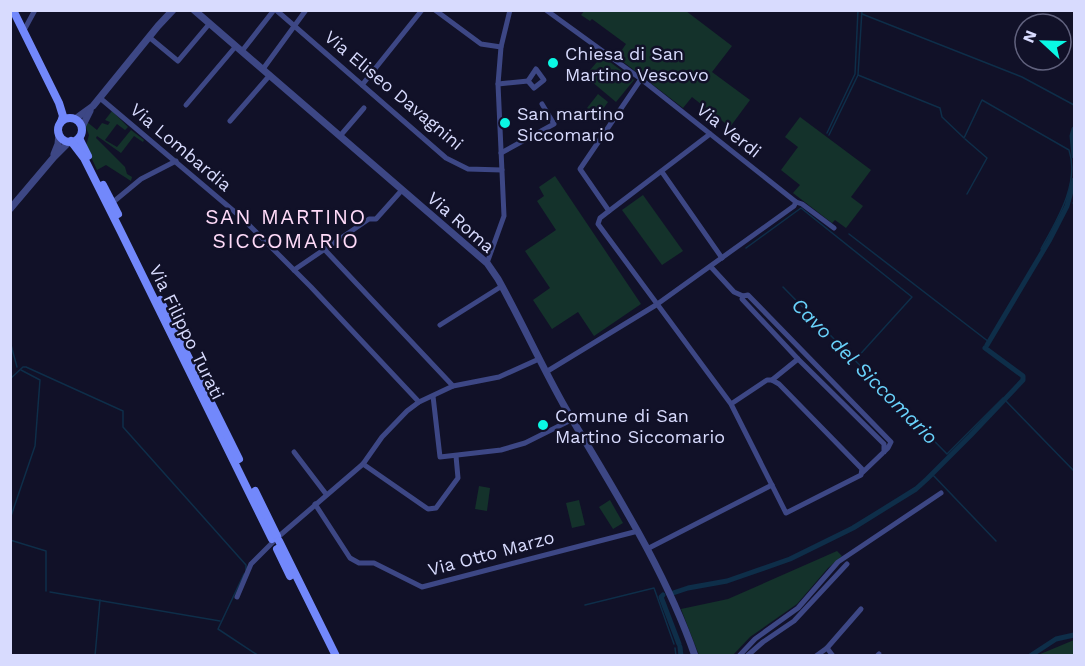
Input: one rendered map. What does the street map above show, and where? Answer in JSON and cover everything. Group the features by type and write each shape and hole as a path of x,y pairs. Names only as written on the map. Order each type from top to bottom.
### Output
{"main road":[{"path":"13,10 59,103 63,116 59,134 63,139 73,140 82,127 59,103"},
{"path":"61,122 73,118"},
{"name":"Via Filippo Turati","path":"73,140 112,203 330,656"},
{"name":"Via Filippo Turati","path":"73,140 336,656"}],"street":[{"path":"23,32 34,10"},
{"path":"158,26 166,10"},
{"path":"82,127 93,106 158,26 174,10"},
{"path":"242,51 275,10"},
{"name":"Via Eliseo Davagnini","path":"275,10 446,158 468,169 502,170"},
{"path":"263,69 306,10"},
{"path":"362,85 422,10"},
{"path":"435,10 481,44 501,47"},
{"path":"486,263 504,216 498,84 501,47 510,10"},
{"name":"Via Verdi","path":"546,10 641,80 795,202 802,204 834,228"},
{"name":"Via Roma","path":"195,11 486,263 502,286 546,372 638,531 663,580 695,655"},
{"path":"149,37 178,61 210,23"},
{"path":"186,105 236,46"},
{"path":"230,121 270,75"},
{"path":"609,211 580,169 641,80"},
{"path":"498,84 528,81"},
{"name":"Via Lombardia","path":"100,98 242,218 419,402"},
{"path":"501,153 554,124 542,104"},
{"path":"73,118 93,106"},
{"path":"340,136 364,108"},
{"path":"54,157 59,134"},
{"path":"710,134 600,218 598,224 731,404 786,513 861,476 862,472 888,448 891,442 748,295 743,296 734,292 711,267"},
{"path":"10,209 54,157 73,140"},
{"path":"112,203 141,179 176,161"},
{"path":"662,172 722,258"},
{"path":"294,270 369,219 376,219 402,190"},
{"path":"546,372 656,305 794,207 795,202"},
{"path":"325,250 453,386"},
{"path":"440,325 502,286"},
{"path":"743,296 742,299 797,358 884,444 884,452"},
{"path":"772,380 797,358 802,349"},
{"path":"804,364 810,358"},
{"path":"237,597 251,564 275,539 363,464 382,437 407,411 419,402 453,386 499,377 539,359"},
{"path":"731,404 767,380 772,380 779,384 862,472"},
{"path":"433,396 440,457 501,450 525,443 573,418"},
{"path":"294,452 326,494"},
{"path":"363,464 432,510 458,478 456,456"},
{"path":"647,549 772,485"},
{"path":"744,654 755,639 798,608 838,562 941,493"},
{"name":"Via Otto Marzo","path":"315,504 350,558 358,563 374,563 422,587 638,531"},
{"path":"744,654 794,621 846,564"},
{"path":"816,656 827,648 861,609"},
{"path":"827,648 833,656"}],"green space":[{"path":"585,10 686,11 732,46 712,72 750,100 730,127 692,97 683,108 617,57 626,44 592,19 590,21 581,15"},
{"path":"602,56 634,80 616,102 585,76"},
{"path":"598,94 608,102 598,116 587,108"},
{"path":"112,111 128,127 125,130 117,124 105,140 117,147 131,130 144,140 143,142 134,136 121,153 97,136 96,138 125,167 127,174 132,177 131,181 106,165 97,170 86,146 89,135 85,125 87,122 97,130 102,123 108,125 110,122 105,120"},
{"path":"800,117 871,170 851,197 863,206 846,228 835,220 832,223 793,193 800,185 781,170 798,147 785,137"},
{"path":"555,176 641,304 594,336 578,312 552,329 533,300 550,288 525,251 556,230 537,201 544,196 539,187"},
{"path":"643,195 683,251 662,265 622,210"},
{"path":"479,486 490,488 487,511 475,509"},
{"path":"579,500 585,525 572,528 566,503"},
{"path":"610,500 623,523 613,529 599,507"},
{"path":"837,551 842,556 828,568 797,604 750,637 733,655 699,655 681,609 728,599"},
{"path":"1074,640 1074,655 1038,655"}],"waterway":[{"name":"Cavo del Siccomario","path":"827,133 855,74 858,10"},
{"name":"Cavo del Siccomario","path":"829,135 858,75 862,10"},
{"name":"Cavo del Siccomario","path":"862,14 1022,77 1074,105"},
{"name":"Cavo del Siccomario","path":"858,75 940,108 942,117 964,138 982,100 1069,150 1072,163 1069,188 1060,214 1041,249"},
{"path":"1074,129 1072,136 1074,156"},
{"name":"Cavo del Siccomario","path":"965,139 987,158 967,194"},
{"path":"987,345 1049,241 1067,206 1074,180"},
{"path":"746,248 801,208 912,297 855,360"},
{"path":"849,234 989,342"},
{"name":"Cavo del Siccomario","path":"783,287 947,454 1003,398 1074,471"},
{"path":"11,345 17,367"},
{"path":"673,593 727,581 790,559 853,528 916,489 1023,380 1023,376 985,348"},
{"path":"10,379 26,367 123,411 123,427 246,565 246,570"},
{"path":"10,519 35,446 40,380 21,370"},
{"path":"932,474 996,541"},
{"path":"10,540 46,551 46,591"},
{"name":"Cavo del Siccomario","path":"244,574 218,629 259,656"},
{"name":"Cavo del Siccomario","path":"585,605 654,588 674,644"},
{"path":"50,592 220,621"},
{"path":"663,595 661,597 679,644"},
{"path":"95,656 100,600"},
{"path":"1030,656 1056,639 1074,635"},
{"path":"680,647 681,656"},
{"name":"Cavo del Siccomario","path":"675,648 676,656"}],"place":[{"name":"Chiesa di San Martino Vescovo","path":"553,63"},
{"name":"San martino Siccomario","path":"505,123"},
{"name":"Comune di San Martino Siccomario","path":"543,425"}],"district":[{"name":"SAN MARTINO SICCOMARIO","path":"286,228"}]}
